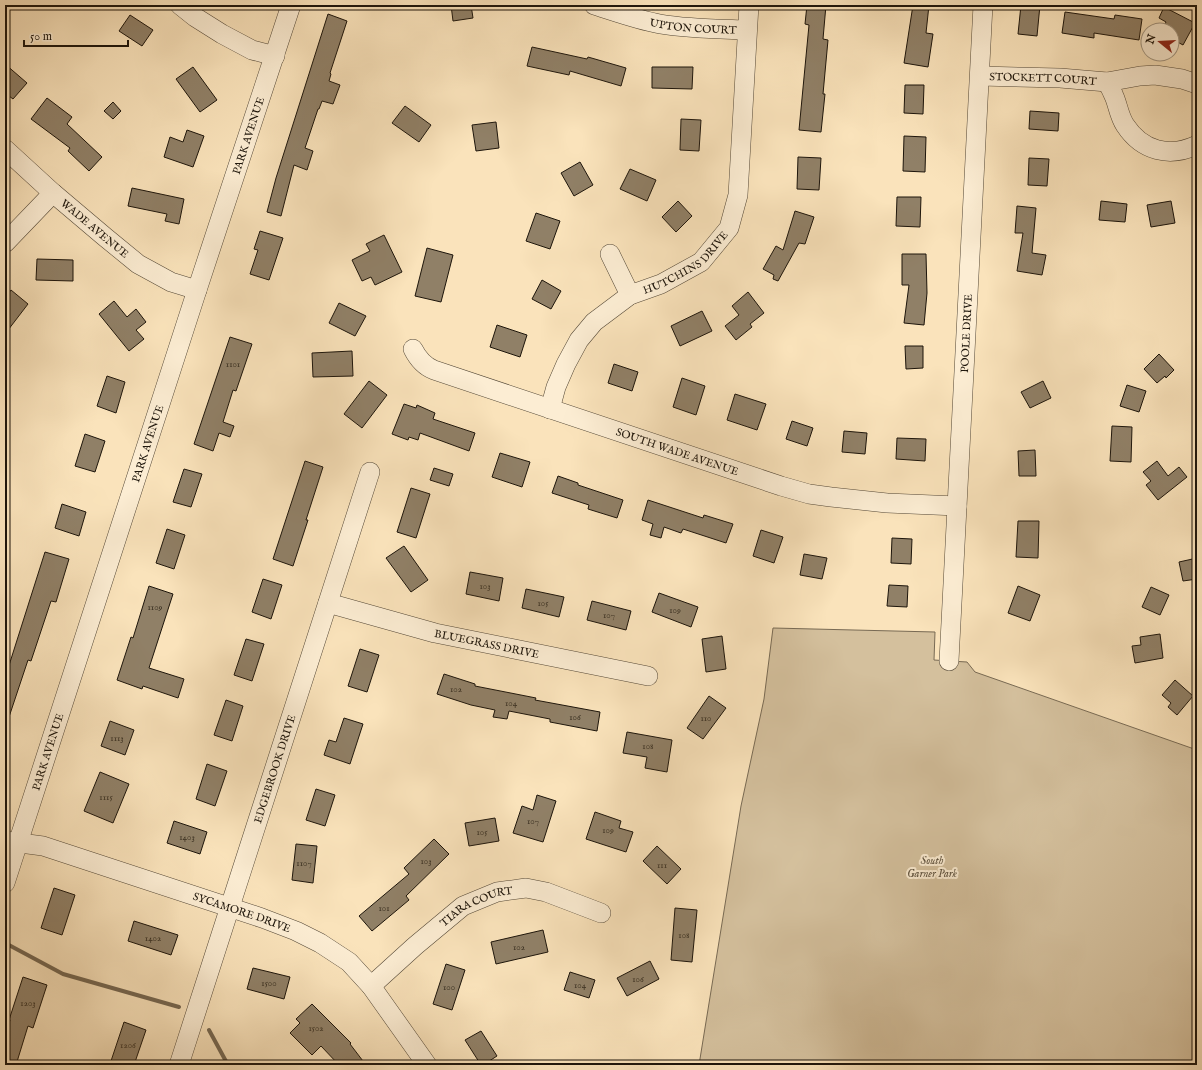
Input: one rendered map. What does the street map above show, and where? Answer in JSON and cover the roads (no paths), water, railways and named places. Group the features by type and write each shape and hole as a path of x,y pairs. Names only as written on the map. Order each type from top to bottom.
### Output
{"street":[{"path":"180,5 195,17 222,34 252,50 274,56"},
{"name":"PARK AVENUE","path":"5,883 12,842 291,5"},
{"name":"UPTON COURT","path":"594,5 660,24 698,28 747,30"},
{"name":"HUTCHINS DRIVE","path":"550,409 556,387 566,364 579,340 594,322 630,295 661,284 701,262 729,228 738,195 749,5"},
{"name":"POOLE DRIVE","path":"949,661 983,5"},
{"name":"STOCKETT COURT","path":"980,76 1060,78 1107,82 1155,75 1182,79 1197,84"},
{"name":"STOCKETT COURT","path":"1107,82 1114,95 1125,124 1134,136 1146,145 1161,152 1174,152 1197,145"},
{"name":"WADE AVENUE","path":"5,149 53,193 138,264 171,282 197,290"},
{"path":"5,243 53,193"},
{"path":"610,254 630,295"},
{"name":"SOUTH WADE AVENUE","path":"413,349 427,367 809,494 887,503 957,506"},
{"name":"EDGEBROOK DRIVE","path":"179,1065 231,908 370,472"},
{"name":"BLUEGRASS DRIVE","path":"328,602 435,633 648,676"},
{"name":"SYCAMORE DRIVE","path":"12,842 43,846 231,908 296,931 320,943 349,962 371,986 427,1065"},
{"name":"TIARA COURT","path":"371,986 415,946 463,906 497,892 526,888 546,892 601,913"}],"waterway":[{"path":"7,944 63,974 179,1007"},
{"path":"209,1030 228,1065"}],"park label":[{"name":"South Garner Park","path":"932,866"}]}
